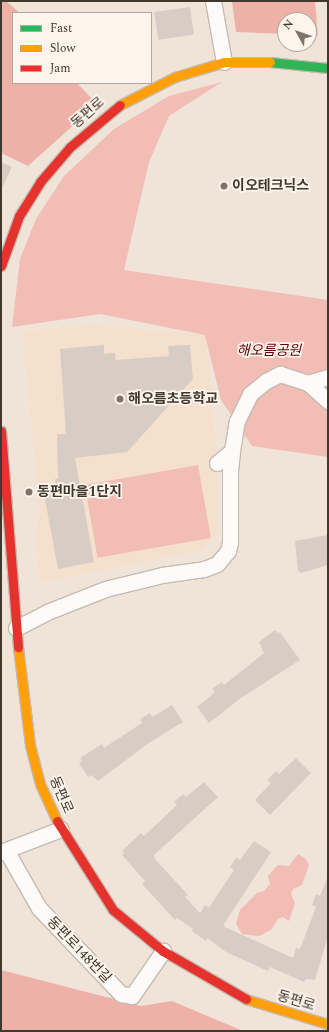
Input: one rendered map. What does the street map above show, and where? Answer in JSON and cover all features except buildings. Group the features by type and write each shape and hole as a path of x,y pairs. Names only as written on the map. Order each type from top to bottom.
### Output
{"street":[{"path":"212,1 224,62"},
{"name":"동편로","path":"1,266 19,216 40,182 70,147 125,101 175,77 224,62 274,62 328,68"},
{"path":"16,628 47,612 105,589 162,575 204,569 217,564 228,551 230,542 230,471 232,451 237,421 250,394 266,381 280,374 308,383 328,401"},
{"path":"308,383 328,377"},
{"name":"동편로","path":"1,431 16,628 30,745 40,784 61,829 113,910 163,951 251,1002 328,1024"},
{"path":"217,463 232,451"},
{"path":"4,851 61,829"},
{"name":"동편로148번길","path":"4,851 39,908 121,994 132,996 163,951"}],"shaded area":[{"path":"1,1 6,1 19,12 12,12 12,84 78,84 97,104 28,166 1,153"},
{"path":"232,1 315,1 316,12 277,12 277,34 236,32"},
{"name":"해오름초등학교","path":"92,325 206,335 217,463 218,530 203,550 40,583 36,540 40,508 22,331"},
{"path":"1,970 141,1006 172,1001 243,1031 1,1031"}],"green space":[{"name":"해오름공원","path":"222,82 169,116 149,162 124,270 328,300 328,457 252,446 221,400 205,335 100,314 12,327 20,259 36,219 64,176 114,129 169,96"},
{"path":"198,465 211,538 98,558 85,485"},
{"path":"298,854 306,859 309,865 302,885 293,889 291,894 295,903 289,921 283,917 278,919 271,930 259,936 242,934 236,924 240,910 257,893 264,891 270,884 268,876 278,865 289,866"}],"traffic: fast":[{"path":"270,62 328,68"}],"traffic: slow":[{"path":"120,105 175,77 224,62 270,62"},
{"path":"18,647 30,745 40,784 57,821"},
{"path":"246,999 328,1024"}],"traffic: jam":[{"path":"1,266 19,216 40,182 70,147 120,105"},
{"path":"1,431 18,647"},
{"path":"57,821 113,910 163,951 246,999"}],"place":[{"name":"이오테크닉스","path":"224,186"},
{"name":"해오름초등학교","path":"120,399"},
{"name":"동편마을1단지","path":"29,492"}]}
